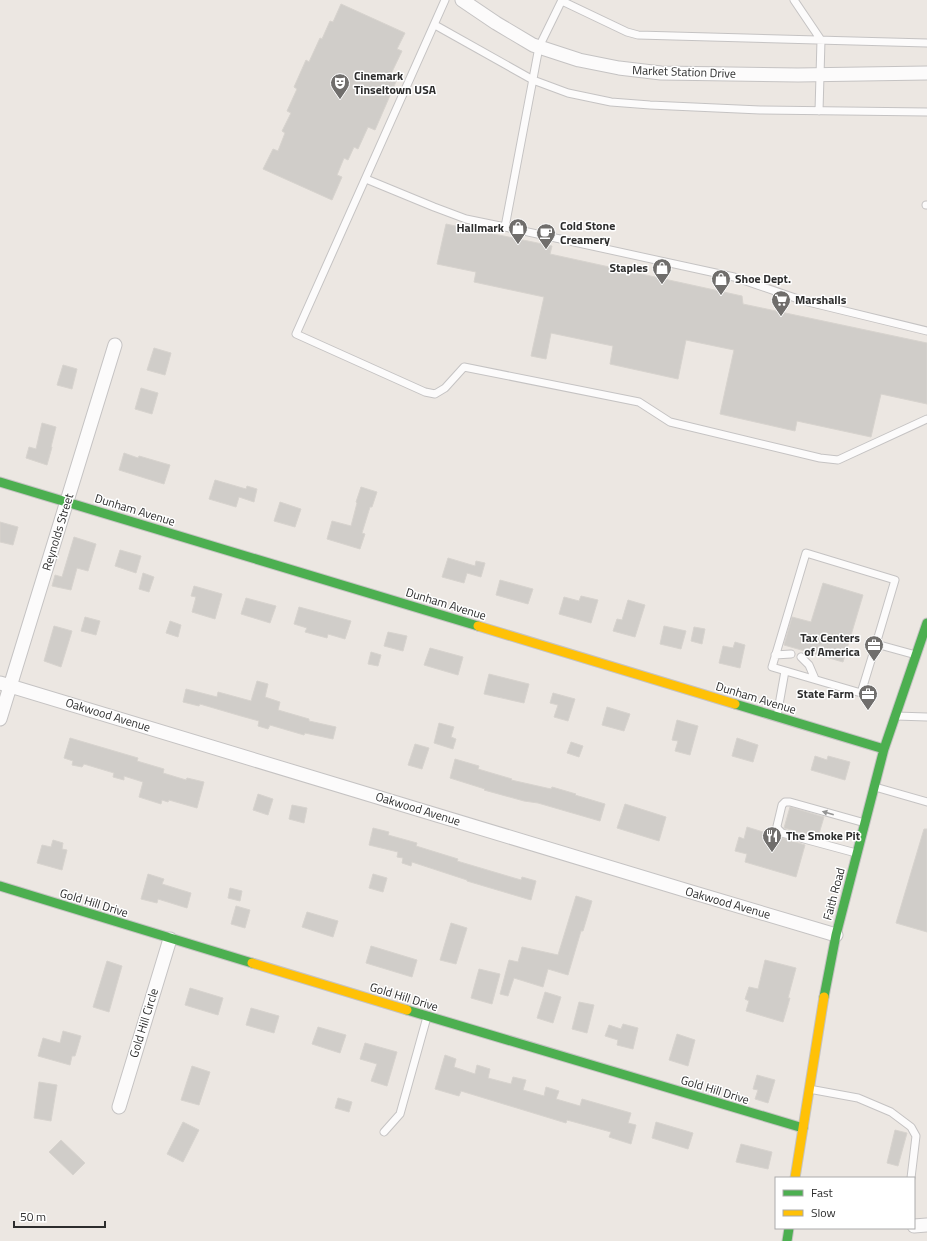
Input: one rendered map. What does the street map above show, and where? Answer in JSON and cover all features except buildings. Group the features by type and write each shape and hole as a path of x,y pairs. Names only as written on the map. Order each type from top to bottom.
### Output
{"street":[{"name":"Market Station Drive","path":"462,0 496,23 533,45 579,60 619,68 661,73 821,75 927,73"},
{"name":"Market Station Drive","path":"898,73 927,82"},
{"name":"Reynolds Street","path":"0,719 5,684 67,502 115,345"},
{"name":"Dunham Avenue","path":"0,482 884,749"},
{"name":"Faith Road","path":"795,1177 808,1089 836,935 884,749 927,623"},
{"name":"Oakwood Avenue","path":"5,684 681,890 836,935"},
{"name":"Gold Hill Drive","path":"0,886 170,939 803,1128"},
{"name":"Gold Hill Circle","path":"119,1107 170,939"},
{"path":"915,1226 927,1225"},
{"path":"787,1241 789,1229"}],"lane":[{"path":"445,0 296,334 425,392 435,394 445,388 464,367 638,402 670,422 820,458 838,460 927,419"},
{"path":"505,227 539,47 562,0 627,32 638,35 927,44"},
{"path":"794,0 821,40 819,111"},
{"path":"434,25 533,80 568,93 610,102 704,108 927,112"},
{"path":"366,179 434,207 466,218 734,277 804,301 927,331"},
{"path":"806,553 895,580 876,644 861,693 772,667 806,553"},
{"path":"876,644 916,656"},
{"path":"775,655 791,654"},
{"path":"801,657 809,665 816,679"},
{"path":"777,716 785,671"},
{"path":"896,716 927,717"},
{"path":"875,787 927,802"},
{"path":"857,854 782,833 777,826 782,805 785,802 790,802 865,824"},
{"path":"384,1132 400,1114 427,1016"},
{"path":"808,1089 858,1098 891,1112 911,1127 916,1136 911,1177"}],"traffic: fast":[{"path":"0,482 478,626"},
{"path":"824,997 836,935 884,749 927,623"},
{"path":"735,704 884,749"},
{"path":"0,886 252,963"},
{"path":"407,1010 803,1128"},
{"path":"787,1241 789,1229"}],"traffic: slow":[{"path":"478,626 735,704"},
{"path":"252,963 407,1010"},
{"path":"795,1177 824,997"}],"place":[{"name":"Cinemark Tinseltown USA","path":"340,100"},
{"name":"Hallmark","path":"518,245"},
{"name":"Cold Stone Creamery","path":"546,250"},
{"name":"Staples","path":"662,285"},
{"name":"Shoe Dept.","path":"721,296"},
{"name":"Marshalls","path":"781,317"},
{"name":"Tax Centers of America","path":"874,662"},
{"name":"State Farm","path":"868,711"},
{"name":"The Smoke Pit","path":"772,853"}]}
